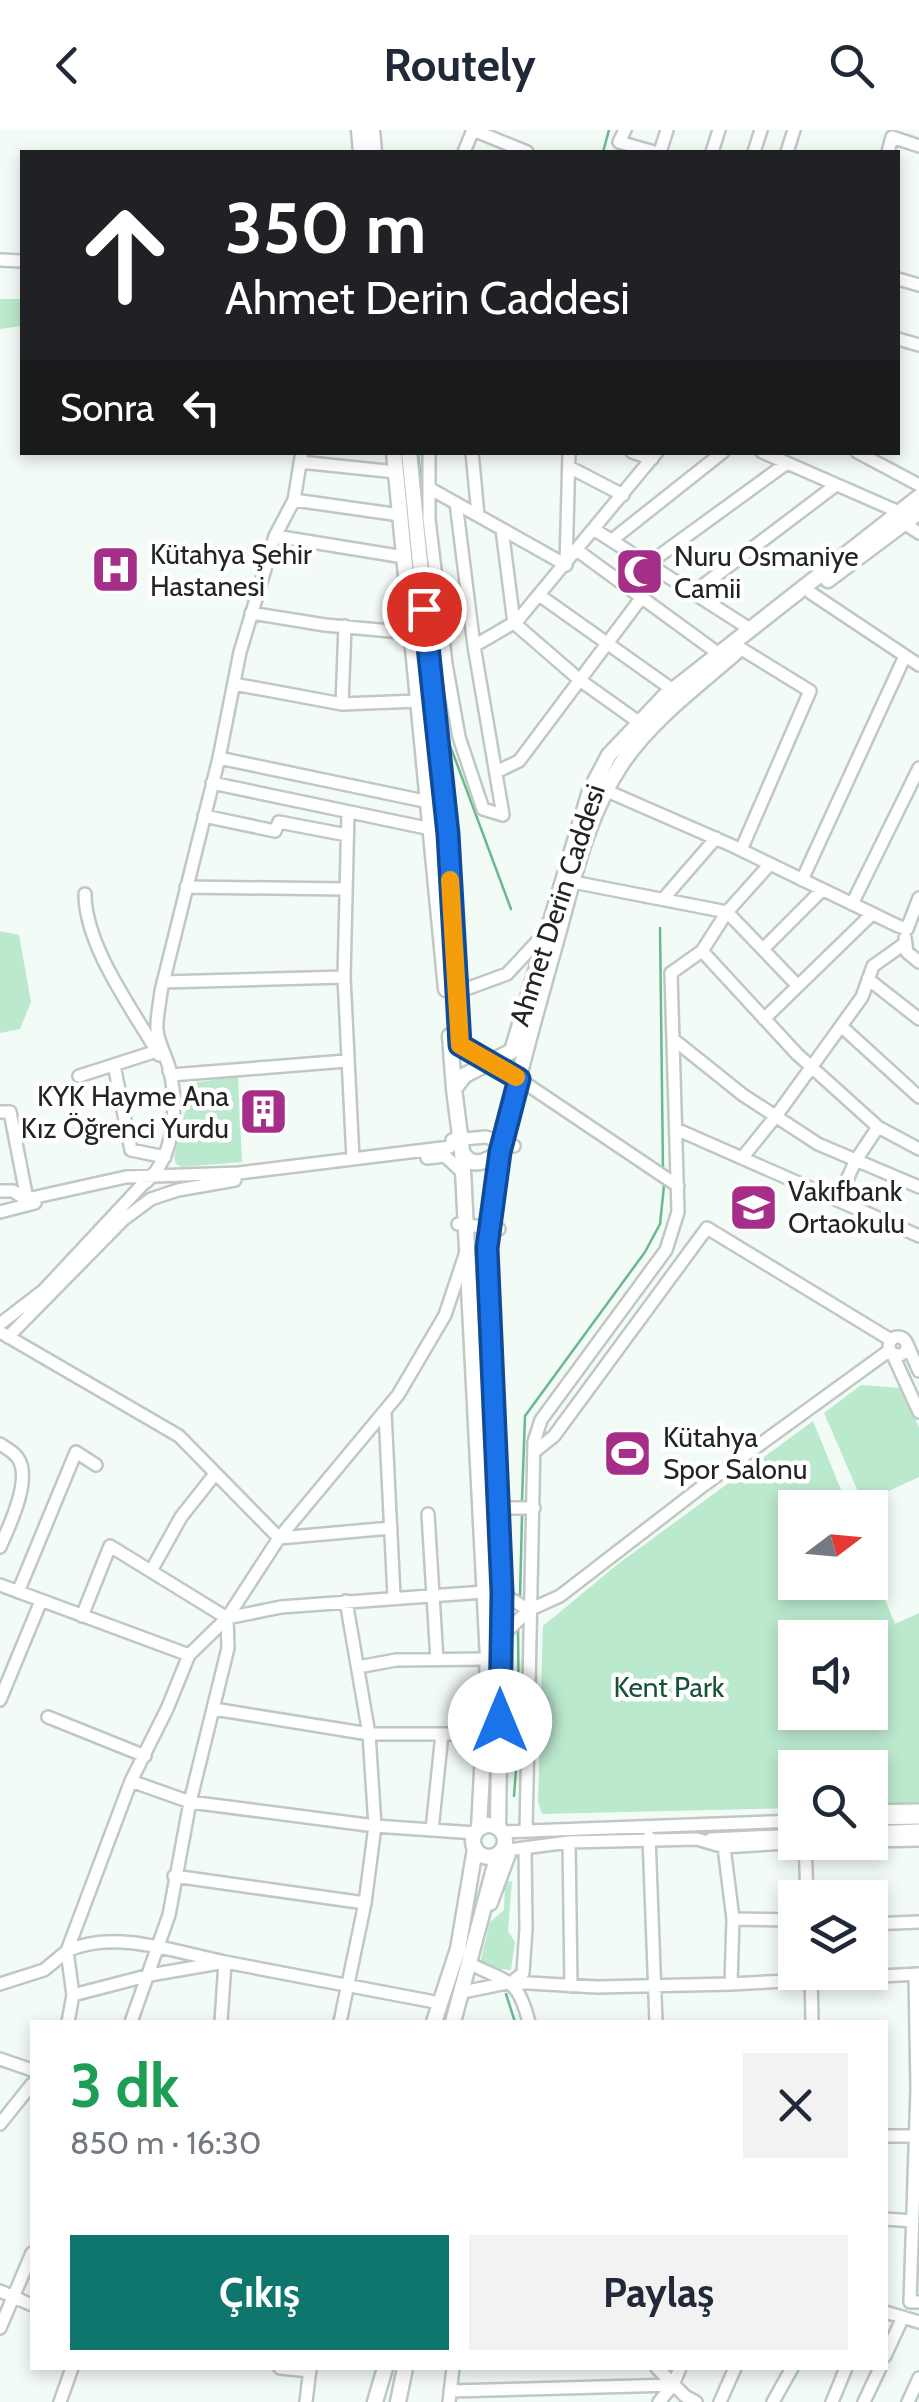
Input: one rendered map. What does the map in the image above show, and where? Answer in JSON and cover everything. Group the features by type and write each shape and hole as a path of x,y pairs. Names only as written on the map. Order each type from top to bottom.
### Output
{"main road":[{"path":"394,455 462,1172 488,1659 476,1850 458,1949 435,2020"},
{"path":"408,455 448,834 460,1045 519,1079"},
{"name":"Ahmet Derin Caddesi","path":"500,1830 502,1592 487,1248 495,1228 519,1079 589,826 646,730 902,517 919,497"},
{"name":"Ahmet Derin Caddesi","path":"454,1088 465,1075 512,1051 590,790 608,755 673,690 719,654 902,517 919,512"},
{"path":"457,1141 466,1159 475,1163 485,1162 506,1147"},
{"path":"454,2020 509,1851 500,1830 488,1825 477,1831"},
{"path":"476,1850 488,1857 509,1851"},
{"path":"376,2402 384,2370"},
{"path":"398,2402 405,2370"}],"street":[{"path":"473,130 522,150"},
{"path":"889,150 892,137 919,146"},
{"path":"620,139 651,150"},
{"path":"429,455 432,538 458,738 483,809 502,814 474,646 456,503"},
{"path":"472,455 478,516"},
{"path":"566,565 569,455"},
{"path":"612,540 719,455"},
{"path":"768,455 902,517 919,533"},
{"path":"863,455 919,485"},
{"path":"474,646 514,623 654,456"},
{"path":"0,1324 44,1290 156,1174 165,1157 171,1134 171,1075 157,1029 163,982 251,614 275,536 294,500 301,457 396,472"},
{"path":"648,564 786,464"},
{"path":"569,467 623,495"},
{"path":"694,593 836,485"},
{"path":"429,488 566,565"},
{"path":"294,500 400,515"},
{"path":"502,529 514,623 581,681 640,722"},
{"path":"595,530 750,630"},
{"path":"275,536 404,557"},
{"path":"578,551 719,654"},
{"path":"811,593 919,665"},
{"path":"539,596 673,690"},
{"path":"496,772 519,761 642,598"},
{"path":"251,614 412,633"},
{"path":"342,704 344,626"},
{"path":"740,648 810,691 741,850"},
{"path":"802,880 905,656"},
{"path":"234,684 342,704 418,701"},
{"path":"219,758 429,802"},
{"path":"852,904 919,768"},
{"path":"212,783 432,829"},
{"path":"607,791 908,929"},
{"path":"348,812 344,977 353,1159"},
{"path":"204,816 275,831 279,822 347,836"},
{"path":"664,898 716,838"},
{"path":"526,1830 534,1452 541,1420 666,1250 678,1212 671,973 702,952 727,912 770,864"},
{"path":"573,882 727,912 798,986"},
{"path":"186,887 344,889"},
{"path":"763,949 822,890"},
{"path":"85,894 85,915 107,965 171,1075"},
{"path":"742,1158 862,997 873,966 904,944 919,898"},
{"path":"764,1018 872,914"},
{"path":"455,993 507,974 548,928"},
{"path":"904,944 919,962"},
{"path":"702,952 812,1067 878,1127 919,1149"},
{"path":"163,982 344,977"},
{"path":"868,979 916,1011"},
{"path":"842,1026 919,1096"},
{"path":"673,1039 743,1094 818,1144 919,1188"},
{"path":"78,1076 157,1051"},
{"path":"171,1075 346,1061"},
{"path":"114,1065 131,1150 165,1157"},
{"path":"519,1079 678,1186"},
{"path":"0,1112 10,1112 28,1202"},
{"path":"838,1199 856,1160 878,1127"},
{"path":"676,1129 919,1236"},
{"path":"0,1211 126,1176 239,1173 418,1153 486,1137 506,1147"},
{"path":"279,1538 179,1436 2,1334 151,1198 235,1180 445,1156 462,1172"},
{"path":"174,1174 178,1190"},
{"path":"28,1202 126,1182 142,1185 151,1198"},
{"path":"0,1190 13,1190 28,1202"},
{"path":"462,1224 495,1228"},
{"path":"534,1452 554,1436 707,1228 891,1348 902,1354 911,1343"},
{"path":"68,2020 73,1995 67,1951 131,1781 189,1655 227,1618 279,1538 385,1413 445,1315 466,1249"},
{"path":"911,1343 919,1371"},
{"path":"891,1348 919,1412"},
{"path":"501,1637 529,1610 560,1596 891,1348"},
{"path":"385,1413 394,1596"},
{"path":"0,1444 17,1455 22,1465 15,1514 0,1547"},
{"path":"18,1592 76,1452 96,1465"},
{"path":"151,1571 181,1517 216,1474"},
{"path":"498,1508 534,1508"},
{"path":"428,1514 437,1660"},
{"path":"279,1538 391,1528"},
{"path":"82,1616 110,1546 227,1618 280,1607 484,1592"},
{"path":"0,1586 189,1655"},
{"path":"502,1592 529,1610"},
{"path":"0,1700 4,1680 41,1600"},
{"path":"341,2020 350,1988 375,1826 370,1734 346,1601"},
{"path":"132,2020 168,1915 190,1802 228,1648 227,1618"},
{"path":"358,1667 396,1660 488,1659"},
{"path":"214,1708 370,1734 486,1734"},
{"path":"48,1717 145,1756"},
{"path":"432,1830 442,1734"},
{"path":"131,1781 190,1802 375,1826 477,1831"},
{"path":"888,1811 919,1810"},
{"path":"888,1819 919,1818"},
{"path":"500,1830 778,1822"},
{"path":"648,1826 656,2020"},
{"path":"888,1831 919,1830"},
{"path":"512,1982 523,1972 526,1928 509,1851 569,1842 778,1836"},
{"path":"697,1839 724,1847 778,1844"},
{"path":"888,1841 919,1840"},
{"path":"569,1842 572,1986"},
{"path":"724,1847 733,1919 731,1984"},
{"path":"174,1876 364,1903"},
{"path":"733,1919 778,1920"},
{"path":"888,1923 919,1922"},
{"path":"0,1984 44,1970 67,1951 88,1941 118,1942 440,2003"},
{"path":"73,1995 225,1962"},
{"path":"222,2020 225,1962"},
{"path":"469,1964 512,1982 522,1996 528,2020"},
{"path":"888,1975 917,1974 917,2130 910,2302 919,2302"},
{"path":"463,1992 512,1982 653,1986 778,1980"},
{"path":"811,1990 812,2020"},
{"path":"0,2059 30,2069"},
{"path":"0,2124 30,2086"},
{"path":"888,2135 917,2130"},
{"path":"888,2219 913,2221"},
{"path":"0,2328 30,2258"},
{"path":"0,2291 30,2305"},
{"path":"888,2313 919,2322"},
{"path":"888,2349 902,2317"},
{"path":"60,2402 71,2370"},
{"path":"306,2402 310,2370"},
{"path":"453,2370 449,2396 673,2385"},
{"path":"660,2370 696,2402"},
{"path":"659,2402 679,2370"},
{"path":"720,2402 734,2370"},
{"path":"773,2402 791,2370"},
{"path":"832,2402 845,2370"},
{"path":"864,2402 879,2370"},
{"path":"908,2402 919,2378"}],"green space":[{"path":"0,299 20,299 20,326 0,329"},
{"path":"0,931 19,935 31,1002 20,1029 0,1033"},
{"path":"238,1076 242,1162 182,1167 176,1164 174,1156 192,1083"},
{"path":"861,1385 901,1388 919,1427 919,1477 888,1491 857,1490 824,1413"},
{"name":"Kent Park","path":"813,1421 841,1490 778,1490 778,1600 885,1600 895,1624 919,1613 919,1803 888,1807 888,1750 778,1750 778,1808 542,1814 538,1802 543,1626 618,1564"},
{"path":"512,1881 508,1931 515,1942 511,1970 479,1967 490,1922 504,1910 505,1882"}],"waterway":[{"path":"604,150 609,130"},
{"path":"418,455 424,515"},
{"path":"432,593 448,740 511,909"},
{"path":"660,928 663,1169"},
{"path":"522,1500 525,1416 645,1252 660,1224 664,1186"},
{"path":"520,1597 522,1516"},
{"path":"514,1796 519,1729 518,1628"},
{"path":"506,1994 514,2020"}],"slow traffic":[{"path":"450,880 460,1045 516,1077"}],"place":[{"name":"Kütahya Şehir Hastanesi","path":"115,570"},
{"name":"Nuru Osmaniye Camii","path":"639,572"},
{"name":"KYK Hayme Ana Kız Öğrenci Yurdu","path":"264,1112"},
{"name":"Vakıfbank Ortaokulu","path":"753,1207"},
{"name":"Kütahya Spor Salonu","path":"628,1453"}],"route":[{"path":"424,609 448,834 460,1045 519,1079 500,1152 487,1248 502,1592 500,1721"}]}
